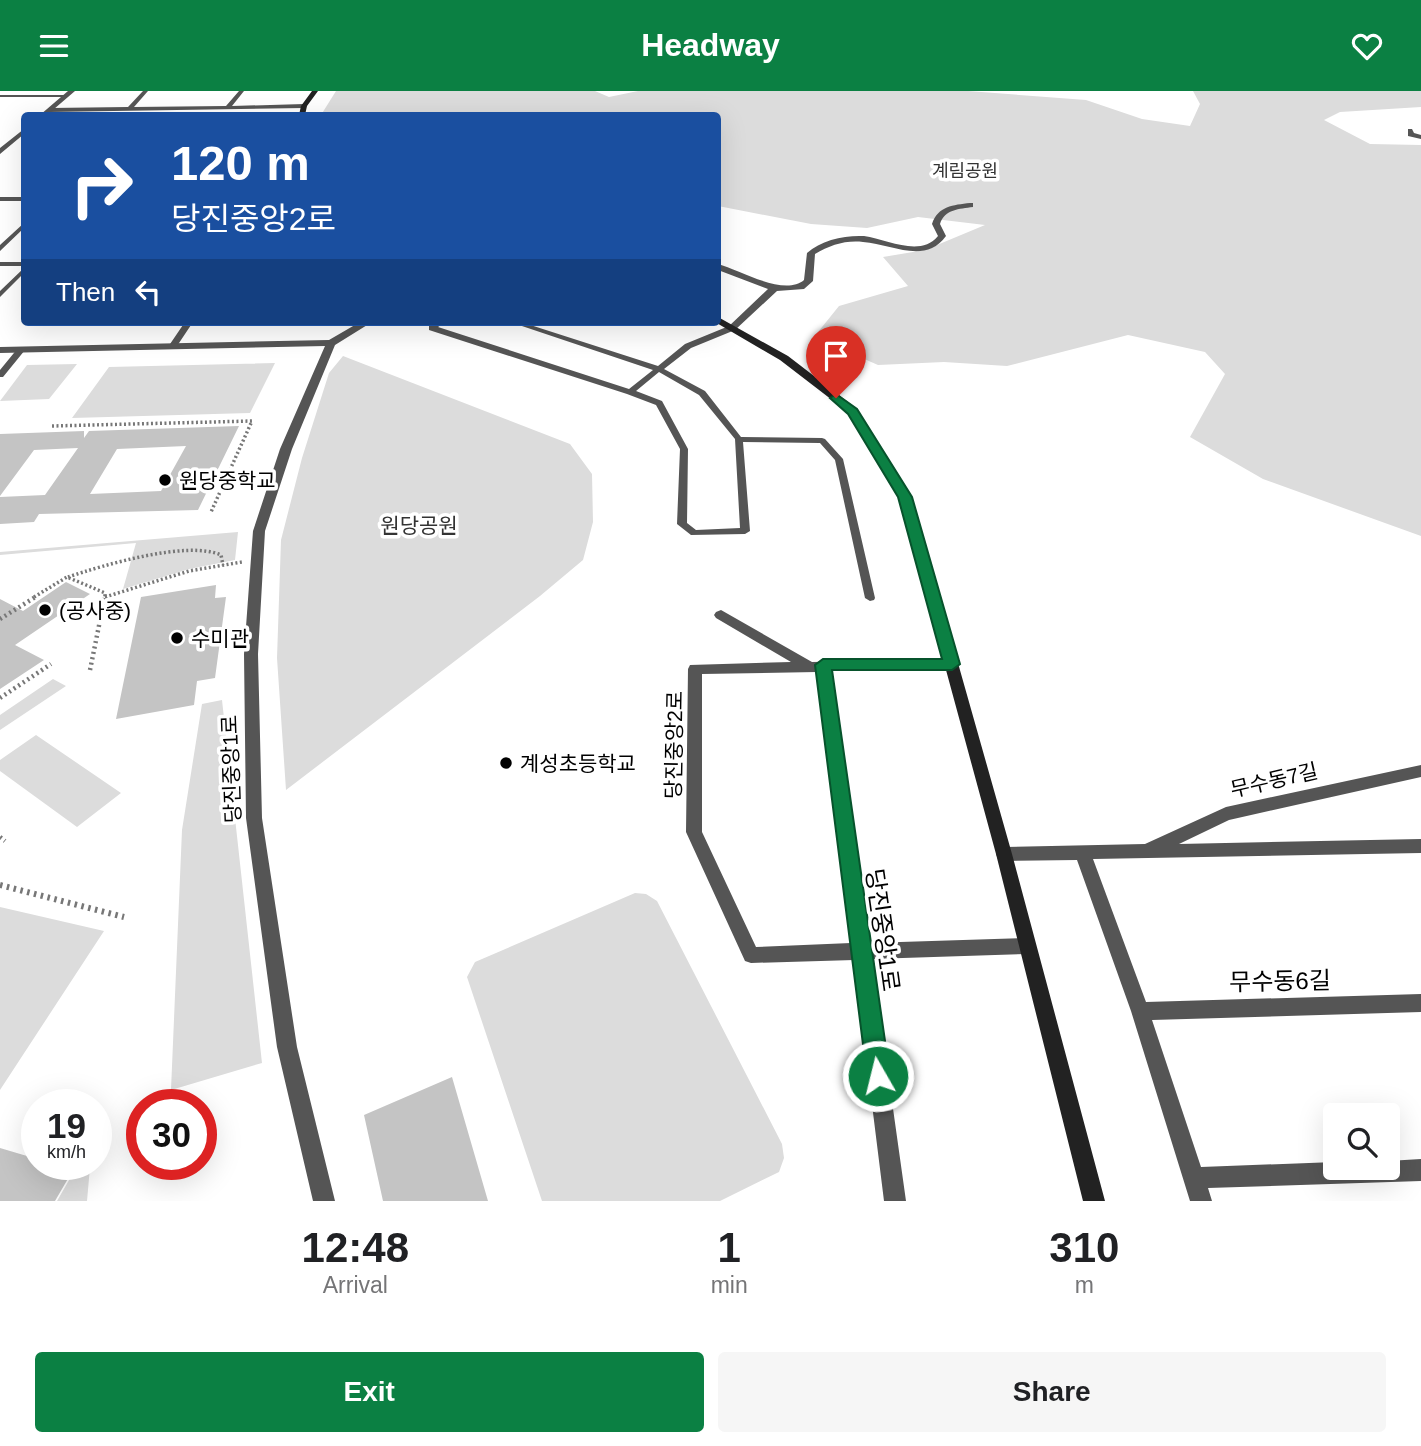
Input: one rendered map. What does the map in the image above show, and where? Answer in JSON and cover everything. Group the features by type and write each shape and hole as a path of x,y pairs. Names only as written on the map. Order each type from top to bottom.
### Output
{"street":[{"path":"303,112 315,91"},
{"path":"47,112 69,93"},
{"path":"1410,130 1411,134 1421,137"},
{"path":"0,152 21,134"},
{"path":"721,268 774,288 801,287 808,281 811,253 836,241 865,239 919,248 933,245 942,236 936,224 939,214 944,210 970,205"},
{"path":"732,328 774,288"},
{"path":"721,322 785,358 853,411 905,497 1004,854 1094,1201"},
{"path":"0,351 331,344 360,326"},
{"name":"당진중앙1로","path":"324,1201 287,1047 254,818 251,654 259,530 286,449 331,344"},
{"path":"721,615 816,665"},
{"name":"당진중앙2로","path":"861,951 751,955 694,832 695,669 952,664"},
{"name":"당진중앙1로","path":"816,665 861,951 895,1201"},
{"name":"무수동7길","path":"1143,852 1226,814 1421,771"},
{"name":"무수동7길","path":"1004,854 1421,846"},
{"path":"1083,854 1140,1010 1201,1201"},
{"path":"861,951 1027,946"},
{"name":"무수동6길","path":"1140,1010 1421,1003"},
{"path":"1194,1178 1421,1170"}],"lane":[{"path":"129,109 146,91"},
{"path":"228,107 242,91"},
{"path":"0,96 69,93"},
{"path":"67,112 304,106"},
{"path":"0,199 21,199"},
{"path":"0,250 21,228"},
{"path":"0,264 21,264"},
{"path":"0,295 21,273"},
{"path":"173,347 186,326"},
{"path":"435,326 432,328 659,403 684,449 682,524 694,533 745,531 739,439 702,393 659,369 526,326"},
{"path":"630,392 688,346 732,328"},
{"path":"0,375 20,350"},
{"path":"739,439 822,441 839,459 870,598"}],"path":[{"path":"52,426 252,421 211,512"},
{"path":"0,619 67,577 111,563 207,549 220,555 223,565"},
{"path":"105,597 189,571 242,562"},
{"path":"67,577 105,593 90,670"},
{"path":"0,698 51,664"},
{"path":"0,885 124,916"}],"green space":[{"name":"계림공원","path":"336,91 595,91 609,97 638,91 968,91 1086,100 1142,119 1190,126 1200,104 1193,91 1421,91 1421,107 1340,112 1324,120 1370,144 1421,145 1421,536 1263,479 1190,437 1225,374 1205,352 1128,335 1007,366 944,362 878,365 814,337 839,306 908,286 883,257 925,250 985,225 918,217 867,228 811,224 721,207 721,112 323,112"},
{"name":"원당공원","path":"343,356 570,444 592,474 593,522 583,560 540,596 286,790 277,658 281,540 302,458 329,373"},
{"path":"275,363 250,413 72,418 109,367"},
{"path":"77,364 49,399 0,401 27,365"},
{"path":"238,532 235,560 189,569 123,589 136,543 0,555 0,552"},
{"path":"53,679 66,686 0,730 0,715"},
{"path":"222,700 262,1063 171,1089 182,830 202,704"},
{"path":"36,735 121,793 77,827 0,771 0,760"},
{"path":"635,893 646,894 657,901 782,1144 784,1158 779,1172 720,1201 542,1201 467,977 475,962"},
{"path":"0,907 104,931 0,1090"},
{"path":"69,1180 89,1180 87,1201 57,1201"}],"building":[{"path":"239,426 198,510 39,514 34,522 0,524 0,497 45,495 78,448 34,450 0,496 0,434 84,431 84,438 89,431","holes":["186,446 161,491 90,494 117,449"]},
{"name":"(공사중)","path":"66,582 90,594 15,645 44,660 0,689 0,599 23,611"},
{"name":"수미관","path":"216,585 215,598 226,597 215,678 197,681 194,705 116,719 141,597"},
{"path":"452,1077 488,1201 383,1201 364,1115"},
{"path":"0,1148 21,1154 21,1180 67,1180 55,1201 0,1201"}],"place":[{"name":"원당중학교","path":"165,480"},
{"name":"(공사중)","path":"45,610"},
{"name":"수미관","path":"177,638"},
{"name":"계성초등학교","path":"506,763"}],"route":[{"path":"836,398 853,411 905,497 952,664 823,665 878,1076"}]}
